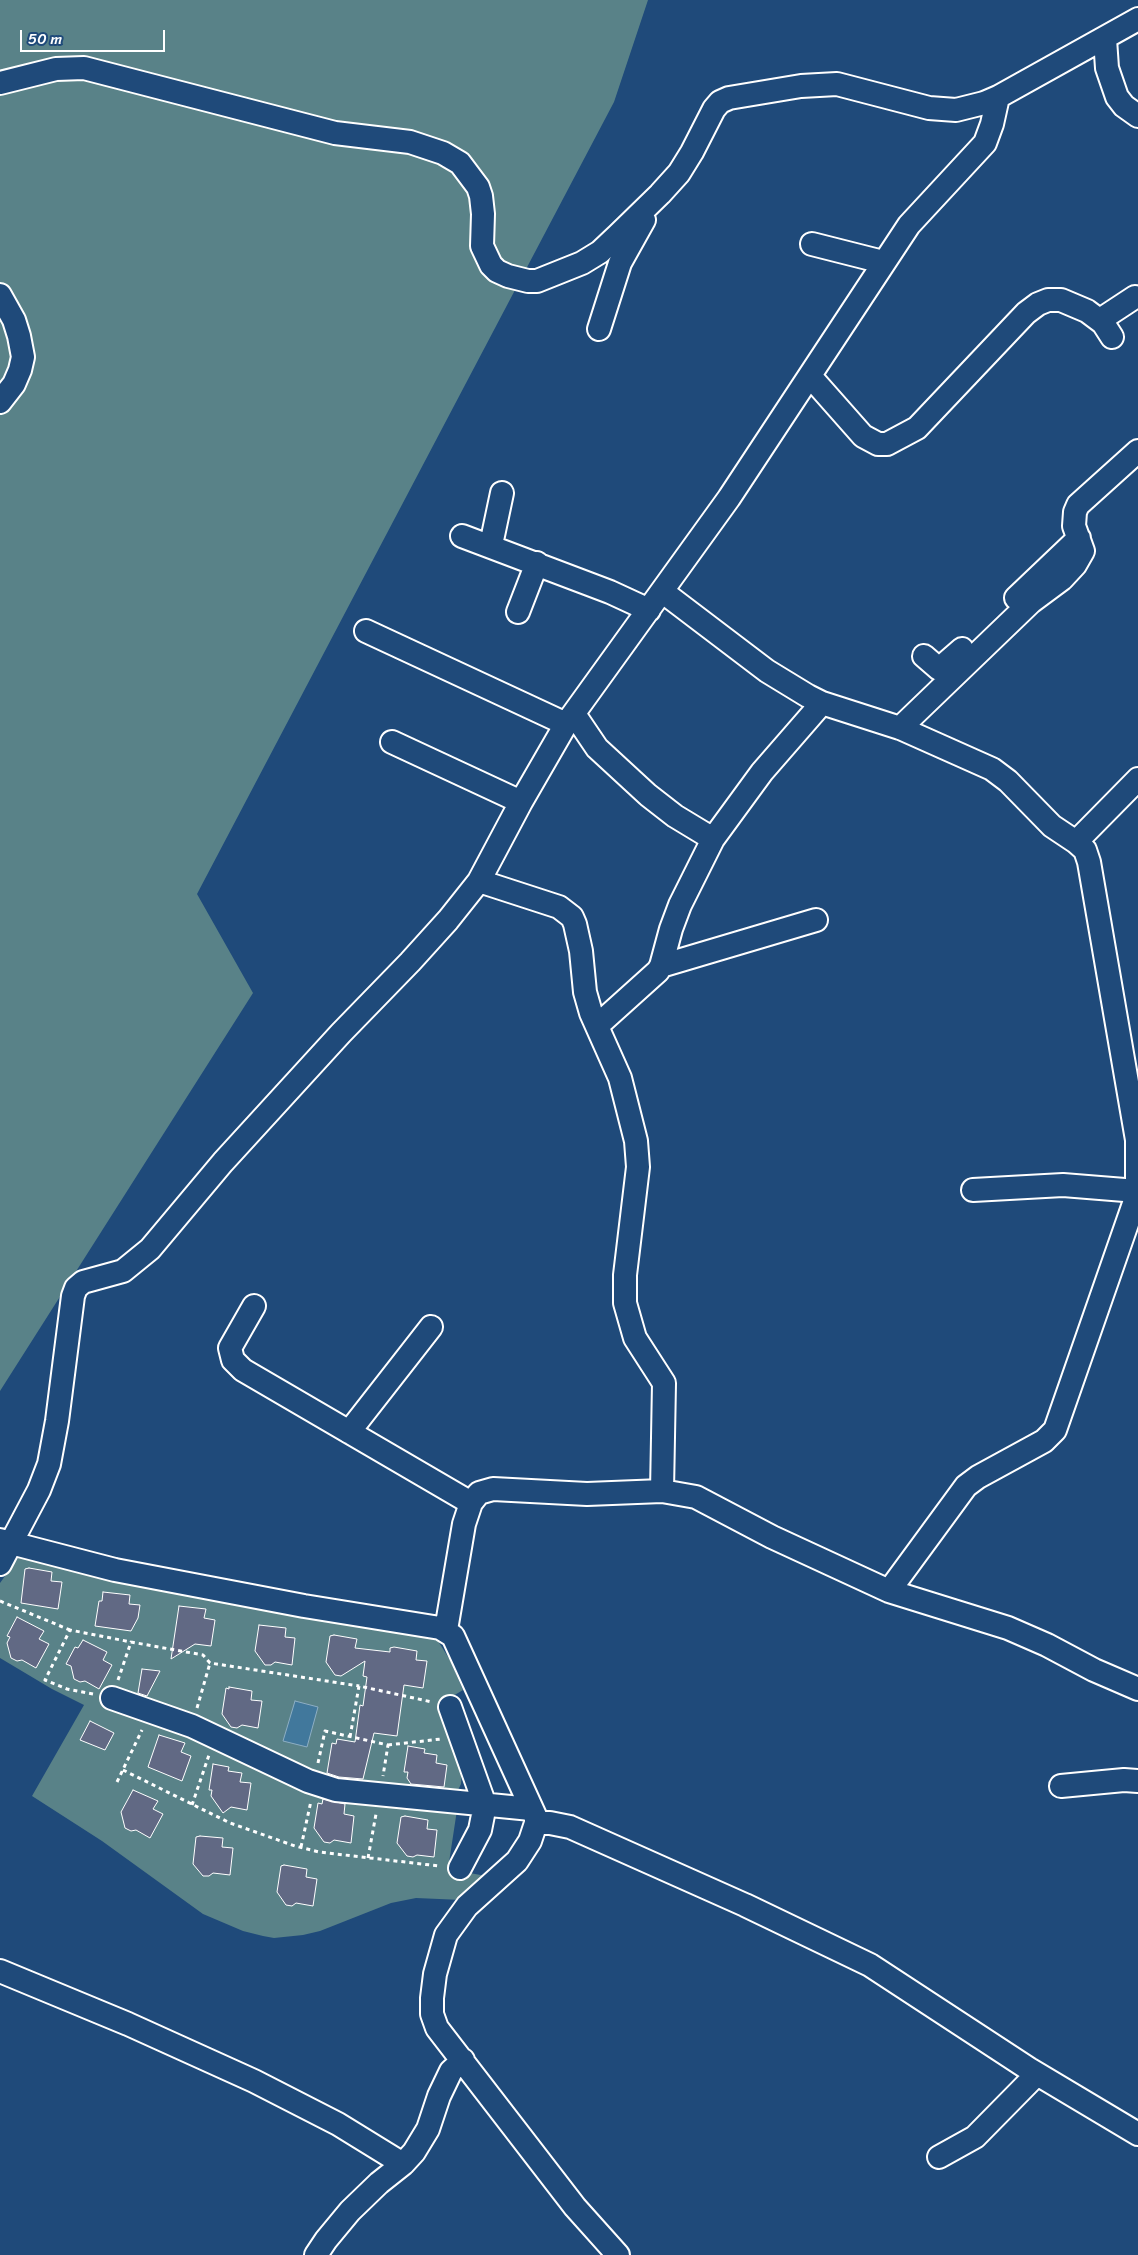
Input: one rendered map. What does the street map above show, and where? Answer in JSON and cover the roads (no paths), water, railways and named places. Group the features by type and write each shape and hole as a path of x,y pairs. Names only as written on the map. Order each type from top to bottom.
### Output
{"street":[{"path":"0,83 56,68 84,68 335,133 410,142 443,153 460,163 478,187 482,205 482,246 485,256 497,271 518,279 537,281 582,263 600,252 679,173 714,109 720,102 729,98 801,86 837,84 944,110 969,107 998,97 1138,19"},
{"path":"1105,39 1107,68 1111,82 1124,106 1138,116"},
{"path":"0,1564 6,1542 39,1490 49,1464 57,1421 73,1296 76,1288 83,1282 123,1271 150,1249 223,1162 341,1033 410,962 448,920 479,881 520,802 570,719 729,498 909,225 985,142 992,124 998,97"},
{"path":"599,330 620,262 639,230 652,202"},
{"path":"812,244 883,262"},
{"path":"0,295 14,320 20,336 23,356 14,384 0,402"},
{"path":"810,376 863,436 878,444 887,444 917,428 1026,313 1038,304 1048,300 1061,300 1087,310 1106,328 1135,297"},
{"path":"900,728 1030,602 1062,579 1075,565 1083,551 1074,519 1078,505 1138,451"},
{"path":"491,546 502,493"},
{"path":"462,536 537,563 649,610"},
{"path":"924,656 939,670 1079,538"},
{"path":"518,612 537,563"},
{"path":"663,592 767,671 792,687 822,703 900,728 992,769 1008,781 1052,826 1085,850 1089,862 1137,1140 1138,1191 1055,1430 1044,1441 978,1477 966,1486 889,1591"},
{"path":"366,631 570,719 597,748 648,795 675,816 713,838"},
{"path":"661,966 680,905 713,838 762,772 822,703"},
{"path":"392,742 520,802"},
{"path":"1076,842 1138,779"},
{"path":"479,881 550,903 567,911 572,917 581,951 585,992 620,1078 638,1154 637,1182 625,1275 625,1303 635,1338 664,1383 662,1491"},
{"path":"598,1025 661,966 816,920"},
{"path":"973,1190 1063,1185 1138,1191"},
{"path":"254,1306 235,1336 230,1348 233,1360 243,1370 471,1503"},
{"path":"349,1432 431,1327"},
{"path":"446,1630 464,1524 471,1503 479,1493 494,1489 586,1494 662,1491 696,1498 772,1537 889,1591 1008,1628 1138,1689"},
{"path":"6,1542 115,1570 304,1606 440,1628 453,1636 534,1816 530,1841 517,1861 467,1906 454,1921 446,1935 439,1954 432,1998 432,2014 437,2028 575,2207 618,2255"},
{"path":"112,1698 192,1726 314,1783 336,1790 485,1805 534,1816 550,1823 570,1827 745,1905 870,1965 1037,2074 1138,2134"},
{"path":"450,1707 485,1805 480,1830 460,1868"},
{"path":"1061,1786 1124,1780 1138,1781"},
{"path":"0,1971 128,2024 254,2081 338,2124 403,2164"},
{"path":"316,2255 350,2211 414,2152 428,2130 439,2096 451,2071 463,2060"},
{"path":"939,2157 975,2137 1037,2074"}],"water":[{"path":"295,1701 318,1707 307,1747 283,1741"}]}
